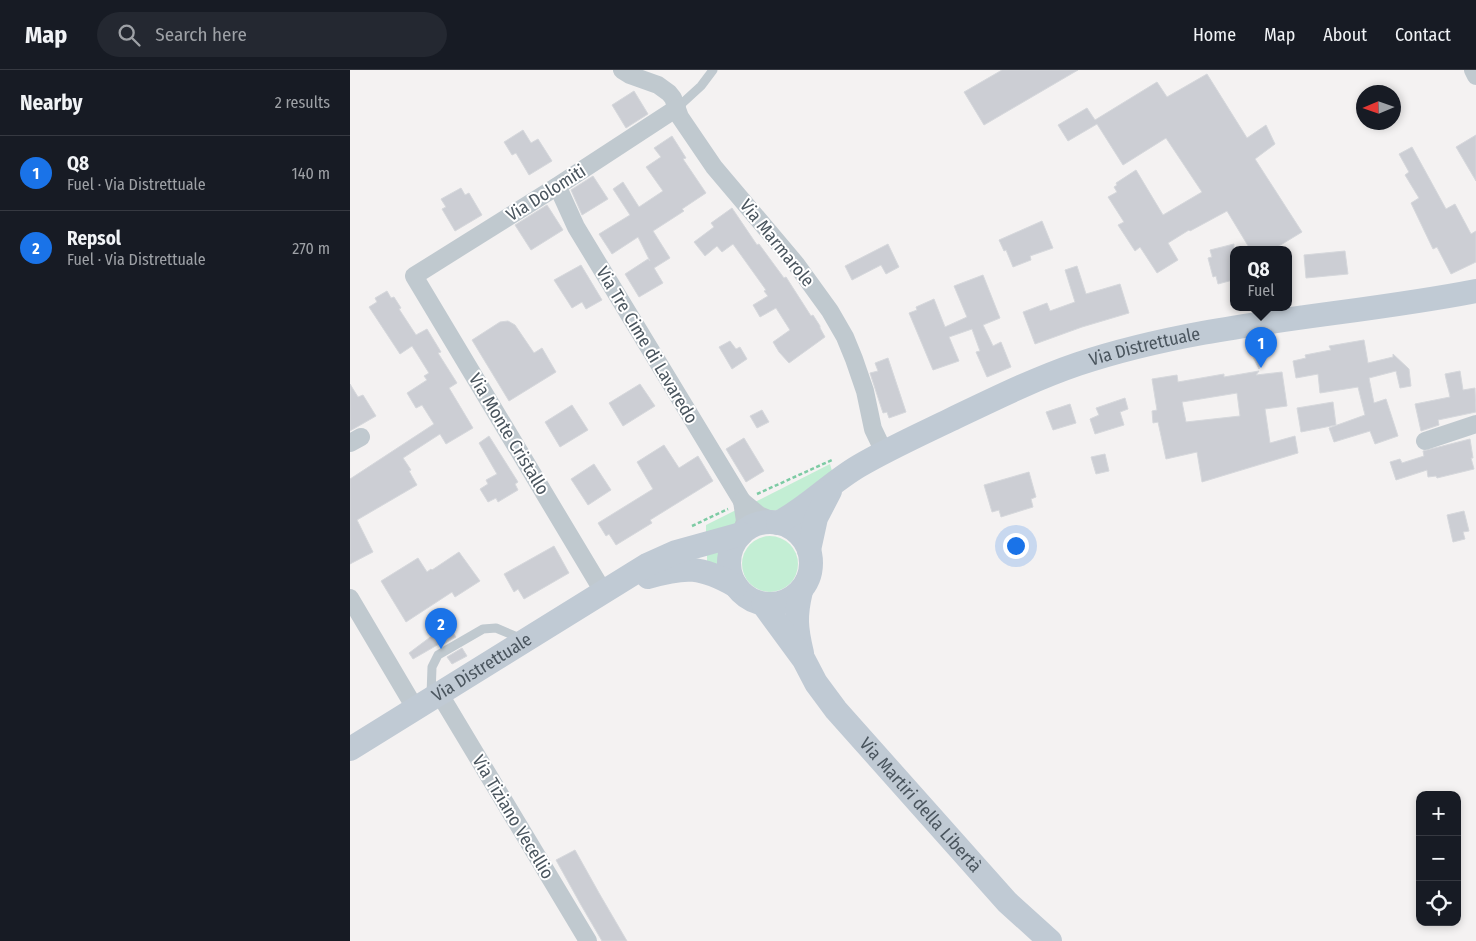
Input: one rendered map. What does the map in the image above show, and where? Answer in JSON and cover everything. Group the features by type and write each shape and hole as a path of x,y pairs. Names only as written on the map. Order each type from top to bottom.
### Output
{"main road":[{"name":"Via Distrettuale","path":"350,748 527,641 647,565 676,552 741,534 752,526 765,522 778,523 805,507 836,469 884,452 1038,380 1078,364 1116,353 1232,328 1476,291"},
{"name":"Via Distrettuale","path":"804,660 796,631 796,619 801,590 811,571 812,560 809,550 816,518 836,469"},
{"path":"778,523 788,526 797,532 805,540 809,550"},
{"path":"736,586 731,574 729,560 733,546 741,534"},
{"name":"Via Distrettuale","path":"609,590 672,570 685,569 709,573 736,586 748,598 763,604"},
{"path":"763,604 777,604 790,599 801,590"},
{"path":"763,604 804,660"},
{"name":"Via Martiri della Libertà","path":"804,660 816,683 836,710 1007,902 1050,941"}],"street":[{"name":"Via Marmarole","path":"622,70 664,89 673,98 680,117 714,167 796,264 838,323 861,378 873,429 884,452"},
{"path":"1473,70 1476,76"},
{"name":"Via Dolomiti","path":"414,276 677,108"},
{"name":"Via Tre Cime di Lavaredo","path":"556,187 576,227 746,500 759,515 778,523"},
{"name":"Via Monte Cristallo","path":"414,276 609,590"},
{"path":"1425,441 1476,424"},
{"name":"Via Tre Cime di Lavaredo","path":"741,534 745,521 746,500"},
{"name":"Via Tiziano Vecellio","path":"350,598 428,700 588,941"}],"lane":[{"path":"677,108 701,86 713,70"},
{"path":"428,700 432,667 438,655 483,629 496,628 527,641"}],"path":[{"path":"746,500 836,469"}],"green space":[{"path":"830,464 832,471 781,509 766,510 753,503"},
{"path":"738,509 737,523 706,536 706,525"},
{"path":"770,536 781,538 790,544 796,553 798,564 796,575 790,584 781,590 770,592 759,590 750,584 744,575 742,564 744,553 750,544 759,538"},
{"path":"723,549 721,566 707,566 707,551"}],"building":[{"path":"1002,70 1078,70 984,125 964,92"},
{"path":"1207,74 1247,138 1266,125 1275,144 1255,159 1302,232 1279,246 1248,246 1227,211 1168,243 1178,260 1157,273 1140,247 1135,251 1118,225 1124,222 1108,197 1117,192 1114,187 1117,185 1116,183 1136,170 1163,215 1202,192 1166,138 1123,165 1097,124 1068,141 1058,125 1087,108 1095,120 1157,82 1167,97"},
{"path":"634,91 648,114 626,128 612,105"},
{"path":"523,130 531,143 538,139 552,161 529,175 516,153 512,155 504,142"},
{"path":"1476,135 1476,181 1456,147"},
{"path":"672,136 686,158 683,159 706,193 682,209 684,211 653,231 670,258 654,268 663,283 639,297 625,274 648,259 650,261 638,237 612,254 599,234 630,215 613,189 623,182 639,207 663,191 646,167 661,157 654,148"},
{"path":"1412,147 1446,209 1455,204 1471,234 1476,231 1476,262 1451,274 1437,247 1433,249 1411,203 1419,198 1405,175 1409,172 1399,154"},
{"path":"593,176 608,199 582,215 571,190"},
{"path":"461,188 465,195 469,193 482,215 455,231 442,209 446,207 441,199"},
{"path":"547,205 563,230 531,250 515,225"},
{"path":"732,208 757,245 759,244 784,278 786,277 811,316 813,315 825,337 789,363 773,342 790,330 776,308 760,317 753,305 768,296 764,291 766,290 733,244 722,252 717,246 705,256 694,242 714,227 711,223"},
{"path":"1042,221 1053,248 1030,256 1031,260 1013,267 1006,250 1004,251 999,240"},
{"path":"888,244 899,267 886,274 881,265 852,280 845,266"},
{"path":"1234,244 1234,246 1230,246 1230,281 1218,284 1216,276 1213,277 1208,258 1212,257 1210,250"},
{"path":"1345,251 1348,274 1306,278 1304,255"},
{"path":"581,265 602,300 586,309 582,302 572,308 554,280"},
{"path":"1077,266 1086,294 1120,284 1129,313 1035,344 1023,312 1047,303 1050,311 1075,302 1065,270"},
{"path":"983,275 1000,318 983,325 993,346 1001,342 1011,367 987,377 976,352 980,351 972,329 949,337 959,361 933,370 909,313 917,310 916,307 934,299 945,327 967,317 954,286"},
{"path":"387,291 391,298 394,297 401,308 399,309 416,335 427,329 441,352 438,353 457,383 449,388 473,428 446,444 440,434 403,458 411,470 409,471 417,485 357,520 373,552 350,564 350,479 434,424 422,405 416,408 407,393 427,380 424,376 429,373 412,346 400,354 369,307 377,302 375,298"},
{"path":"508,321 515,325 534,353 542,348 556,372 509,401 472,340 500,322"},
{"path":"1364,340 1368,363 1393,357 1393,354 1409,369 1411,386 1400,388 1396,371 1369,378 1374,403 1386,399 1398,436 1375,444 1370,431 1334,442 1329,428 1365,415 1358,387 1320,393 1318,374 1296,378 1293,361 1306,358 1305,355 1331,350 1329,346"},
{"path":"730,341 736,349 740,347 747,359 732,369 719,347"},
{"path":"1257,348 1262,348 1266,355 1259,369 1253,357 1253,352"},
{"path":"888,358 906,412 889,418 887,412 883,413 870,373 878,371 875,363"},
{"path":"1259,371 1256,375 1282,372 1287,406 1265,409 1270,443 1295,436 1298,453 1202,482 1197,452 1166,459 1158,422 1153,423 1152,411 1157,410 1152,379 1177,375 1178,382 1224,374 1224,377","holes":["1237,393 1240,416 1186,422 1182,402"]},
{"path":"1460,371 1463,390 1475,388 1476,412 1438,420 1439,425 1421,431 1415,404 1450,397 1445,374"},
{"path":"350,384 358,397 363,395 376,416 350,431"},
{"path":"640,384 655,406 623,426 609,403"},
{"path":"1125,398 1128,409 1120,412 1124,425 1095,434 1090,419 1099,415 1096,408"},
{"path":"1333,402 1336,425 1301,432 1297,408"},
{"path":"1070,404 1076,423 1053,430 1046,412"},
{"path":"572,405 588,430 560,447 545,422"},
{"path":"762,410 769,422 757,428 750,416"},
{"path":"489,436 518,482 515,484 518,490 498,502 496,498 488,502 480,489 488,484 486,480 497,474 479,443"},
{"path":"744,438 764,471 746,482 726,449"},
{"path":"1470,439 1473,458 1471,458 1474,469 1437,478 1436,476 1428,477 1427,470 1396,480 1390,462 1400,459 1402,463 1424,456 1423,451"},
{"path":"664,445 679,468 698,456 713,481 650,520 652,523 616,545 609,534 606,536 598,523 653,489 637,462"},
{"path":"1105,454 1109,471 1096,474 1091,457"},
{"path":"594,464 611,490 588,505 571,479"},
{"path":"1029,472 1036,497 1031,499 1033,507 1001,517 999,510 992,512 984,485"},
{"path":"1464,511 1469,531 1463,532 1465,539 1453,542 1447,515"},
{"path":"554,546 569,573 524,599 518,589 514,592 504,574"},
{"path":"459,552 480,581 455,597 452,592 406,622 381,581 418,558 427,572"},
{"path":"446,622 456,637 440,646 439,644 413,659 409,653 433,635 431,632"},
{"path":"462,648 467,656 452,664 447,657"},
{"path":"575,850 627,941 602,941 581,905 556,860"}],"place":[{"name":"Q8","path":"1261,368"},
{"name":"Repsol","path":"441,649"}]}
